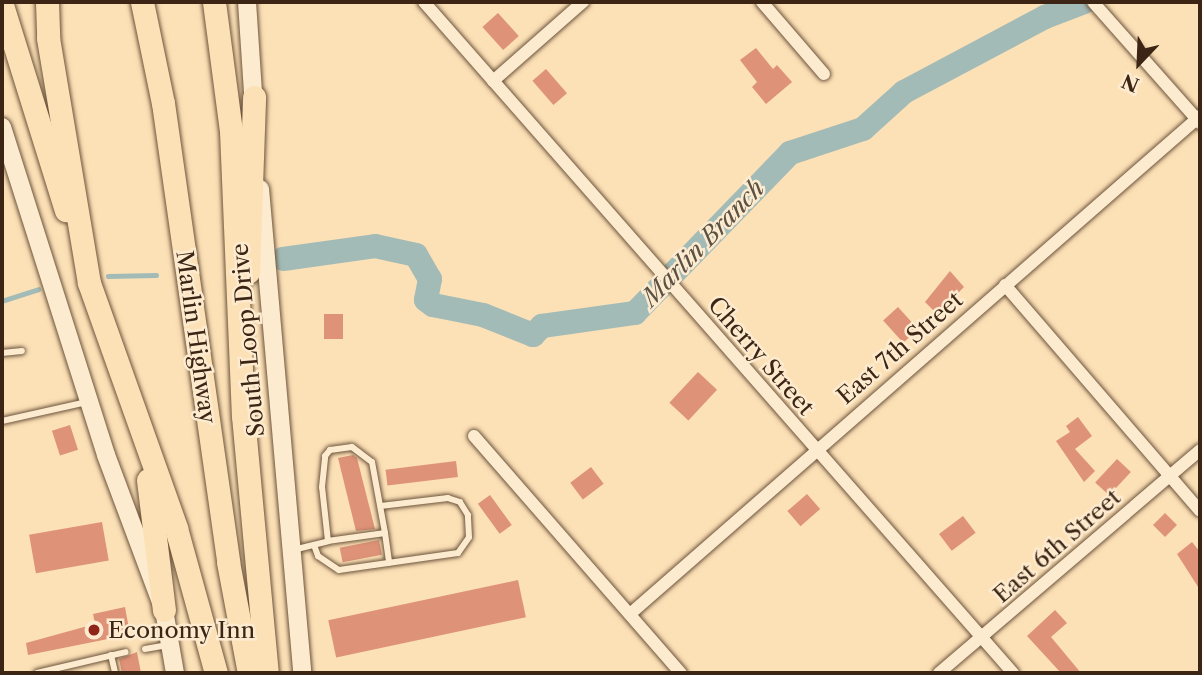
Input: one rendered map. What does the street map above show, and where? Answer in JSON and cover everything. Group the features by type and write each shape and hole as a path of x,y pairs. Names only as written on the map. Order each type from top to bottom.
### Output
{"highway":[{"path":"47,2 48,38 89,283"},
{"name":"Marlin Highway","path":"142,2 163,103 228,562 249,673"},
{"path":"214,2 231,131 243,415 267,673"},
{"path":"2,5 89,283 135,404 176,528 216,673"},
{"path":"243,415 254,97"},
{"path":"135,404 157,533 164,610"}],"street":[{"name":"South Loop Drive","path":"247,2 302,673"},
{"name":"Cherry Street","path":"424,2 1013,673"},
{"path":"493,81 583,2"},
{"path":"762,2 824,74"},
{"path":"1093,2 1199,120"},
{"name":"East 7th Street","path":"629,614 814,449 1199,120"},
{"path":"2,127 89,401 164,610 175,673"},
{"path":"1005,285 1200,511"},
{"path":"474,436 681,673"},
{"name":"East 6th Street","path":"939,673 1200,450"}],"lane":[{"path":"2,354 22,351"},
{"path":"2,421 89,401"},
{"path":"328,541 322,487 330,450 352,447 364,452 372,461 390,563"},
{"path":"314,545 318,556 339,570 458,553 468,537 468,514 460,502 448,498 380,506"},
{"path":"291,551 328,541 385,533"},
{"path":"145,649 170,645"},
{"path":"37,673 126,652"},
{"path":"111,655 116,673"}],"building":[{"path":"498,13 519,36 503,50 482,27"},
{"path":"756,48 773,69 777,65 792,82 766,104 752,87 757,82 740,60"},
{"path":"546,69 567,93 553,105 532,81"},
{"path":"950,271 964,287 937,314 925,302"},
{"path":"898,307 918,329 903,343 883,320"},
{"path":"324,314 343,314 343,339 324,339"},
{"path":"698,372 717,390 688,420 669,403"},
{"path":"1078,417 1092,436 1075,449 1095,471 1084,482 1056,441 1070,432 1066,426"},
{"path":"70,425 78,450 60,456 52,431"},
{"path":"353,455 357,458 375,529 356,531 338,458"},
{"path":"1117,459 1131,472 1109,495 1095,482"},
{"path":"456,461 458,477 387,486 386,470"},
{"path":"591,467 604,484 583,499 570,483"},
{"path":"807,494 820,509 800,526 787,511"},
{"path":"490,495 512,525 500,534 478,504"},
{"path":"1165,513 1177,525 1165,537 1153,525"},
{"path":"963,516 976,533 952,551 939,534"},
{"path":"102,522 109,560 36,573 29,535"},
{"path":"379,540 382,555 343,562 340,548"},
{"path":"1192,542 1200,552 1200,590 1177,554"},
{"path":"518,580 526,617 336,658 328,620"},
{"name":"Economy Inn","path":"125,607 129,629 112,633 113,638 28,655 26,643 95,624 93,614"},
{"path":"1055,610 1067,623 1051,637 1081,673 1061,673 1027,636"},
{"name":"Economy Inn","path":"137,652 141,673 122,673 119,659"}],"waterway":[{"name":"Marlin Branch","path":"283,259 375,246 416,255 430,279 426,300 433,305 483,315 533,335 542,326 635,313 790,153 863,129 904,92 1045,17 1084,2"},
{"name":"Marlin Branch","path":"108,276 156,275"},
{"name":"Marlin Branch","path":"2,301 38,289"}],"place":[{"name":"Economy Inn","path":"94,630"}]}
